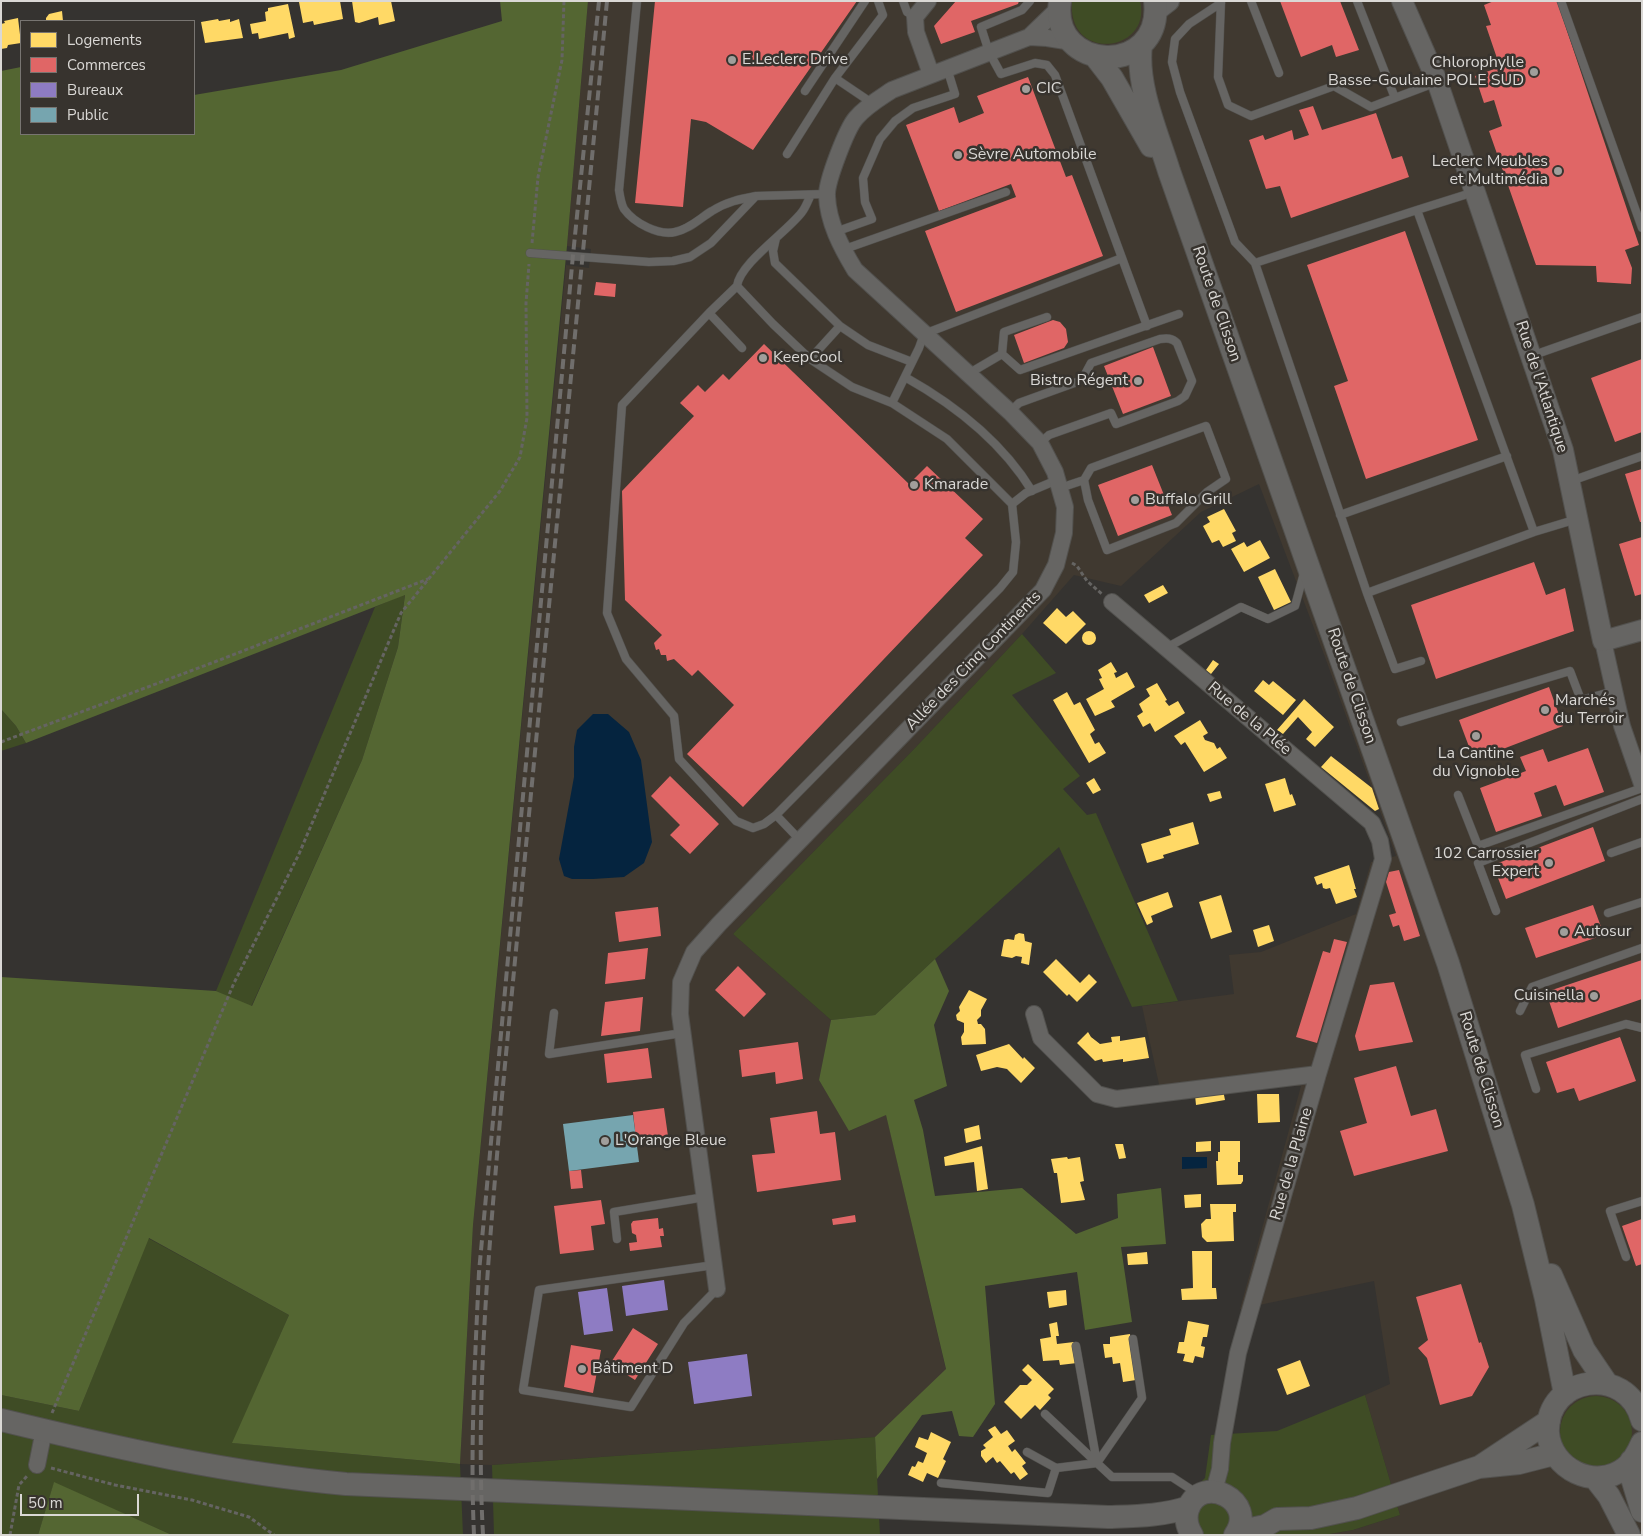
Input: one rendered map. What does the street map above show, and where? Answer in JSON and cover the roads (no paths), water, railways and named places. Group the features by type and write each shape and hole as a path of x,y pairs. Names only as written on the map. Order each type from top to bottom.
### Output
{"main road":[{"name":"Route de Clisson","path":"1060,5 1060,21 1072,42 1086,53 1109,58 1123,56 1142,44 1149,35 1160,5"},
{"name":"Route de Clisson","path":"1142,44 1140,54 1142,84 1169,171 1448,963 1523,1205 1546,1299 1565,1394"},
{"name":"Route de Clisson","path":"1095,56 1112,78 1148,141 1169,171"},
{"name":"Route de Clisson","path":"1523,1205 1558,1294 1584,1350 1607,1384"},
{"path":"1636,1452 1625,1468 1611,1476 1595,1478 1579,1475 1565,1466 1554,1454 1548,1432 1549,1421 1554,1406 1565,1394 1578,1386 1593,1382 1621,1389 1637,1398 1642,1420"},
{"path":"1,1420 170,1459 294,1479 346,1484 1108,1518 1177,1512 1201,1498 1222,1493 1230,1497 1237,1504 1277,1519 1311,1518 1356,1508 1479,1467 1519,1463 1554,1454"},
{"path":"1479,1467 1549,1421"},
{"path":"1636,1452 1632,1478 1642,1511"},
{"path":"1595,1478 1609,1496 1629,1535"},
{"path":"1191,1533 1187,1523 1201,1498"},
{"path":"1236,1534 1241,1518 1237,1504"},
{"path":"1108,1518 1191,1533"},
{"path":"1236,1534 1265,1526 1277,1519"}],"street":[{"path":"928,1 914,17 916,32 931,74"},
{"name":"Rue de l'Atlantique","path":"1402,1 1437,81 1563,450 1622,726 1642,786"},
{"name":"Allée des Cinq Continents","path":"1029,37 1060,5"},
{"name":"Allée des Cinq Continents","path":"717,1289 680,1014 681,982 694,952 718,924 1043,590 1056,565 1064,534 1065,507 1059,484 1040,443 1010,412 855,270 842,250 819,194 855,118 872,103 892,90 1029,37 1072,42"},
{"name":"Rue de la Plée","path":"1112,602 1372,823 1380,841"},
{"path":"1603,641 1642,630"},
{"name":"Rue de la Plaine","path":"1201,1498 1220,1469 1222,1443 1238,1354 1318,1074 1383,859 1380,841"},
{"path":"1034,1014 1041,1038 1097,1094 1116,1099 1318,1074"},
{"path":"37,1465 44,1430"}],"lane":[{"path":"637,1 619,190 624,208 637,221 656,231 674,233 690,226 712,211 736,199 756,196 819,194"},
{"path":"804,91 865,1"},
{"path":"787,154 835,78 883,15 878,1"},
{"path":"903,1 907,12 914,17"},
{"path":"1030,1 1022,10 981,27 989,52 1001,74 1035,63 1047,65 1055,75 1147,326"},
{"path":"1251,1 1279,73"},
{"path":"1357,1 1395,98"},
{"path":"1562,1 1642,228"},
{"path":"1221,2 1218,77 1228,106 1251,116 1334,86 1371,107 1437,81"},
{"path":"1221,2 1189,24 1176,39 1172,62 1180,92 1235,242 1254,264 1395,669 1421,662"},
{"path":"835,232 872,219 865,202 864,178 880,139 895,121 913,108 955,94 947,68"},
{"path":"835,78 872,103"},
{"path":"842,250 1006,192"},
{"path":"1254,264 1475,192"},
{"path":"737,286 810,359 852,387 892,403 947,439 1012,504 1016,542 1013,572 1000,588 776,815 764,824 753,828 736,821 679,759 674,716 626,659 607,613 622,405 737,286 738,278 747,267 819,194"},
{"path":"530,253 649,262 690,258 711,243 756,196"},
{"path":"1417,210 1534,532"},
{"path":"776,238 773,251 774,263 840,326 868,345 912,362"},
{"path":"892,403 924,334 1122,258"},
{"path":"709,313 742,348"},
{"path":"1002,354 1020,370 1179,314"},
{"path":"1002,354 1004,332 1047,317"},
{"path":"1531,356 1642,317"},
{"path":"810,359 840,326"},
{"path":"1010,412 1019,403 1077,382 1083,378 1091,363 1160,339 1167,338 1177,343 1192,381 1186,396 1178,401 1116,424 1111,413 1049,434 1040,443"},
{"path":"968,374 1002,354"},
{"path":"905,376 963,414 997,446 1019,471 1032,491"},
{"path":"1206,426 1226,480 1207,492 1176,523 1107,550 1088,500 1084,480 1091,468 1206,426"},
{"path":"1340,515 1506,456"},
{"path":"1570,482 1642,456"},
{"path":"1012,504 1032,491 1084,480"},
{"path":"1367,593 1534,532 1577,519"},
{"path":"1166,648 1241,607 1268,620 1295,606 1307,562"},
{"path":"1401,722 1570,670 1581,700 1614,691"},
{"path":"1458,795 1478,846 1642,786"},
{"path":"1496,911 1478,863 1642,799"},
{"path":"776,815 800,840"},
{"path":"1611,853 1642,842"},
{"path":"1608,913 1642,902"},
{"path":"1520,1011 1532,987 1642,948"},
{"path":"554,1013 549,1054 682,1032"},
{"path":"1536,1089 1525,1055 1626,1024 1642,1028"},
{"path":"617,1239 614,1212 705,1197"},
{"path":"1626,1258 1610,1211 1642,1201"},
{"path":"714,1266 539,1290 522,1390 631,1406 684,1323 717,1289"},
{"path":"1027,1452 1056,1468 1097,1463 1142,1398 1134,1339"},
{"path":"1076,1346 1097,1463"},
{"path":"1045,1414 1112,1477 1172,1478 1201,1498"},
{"path":"941,1483 1048,1493 1056,1468"}],"water":[{"path":"593,714 608,714 629,732 641,760 652,842 644,863 624,877 572,879 564,876 559,859 574,777 574,747 577,730"},
{"path":"1182,1157 1207,1157 1207,1168 1182,1169"}],"railway":[{"path":"474,1535 473,1436 479,1272 573,255 599,1"},
{"path":"483,1535 481,1480 482,1370 493,1205 607,1"}],"place":[{"name":"E.Leclerc Drive","path":"732,60"},
{"name":"Chlorophylle Basse-Goulaine POLE SUD","path":"1534,72"},
{"name":"CIC","path":"1026,89"},
{"name":"Sèvre Automobile","path":"958,155"},
{"name":"Leclerc Meubles et Multimédia","path":"1558,171"},
{"name":"KeepCool","path":"763,358"},
{"name":"Bistro Régent","path":"1138,381"},
{"name":"Kmarade","path":"914,485"},
{"name":"Buffalo Grill","path":"1135,500"},
{"name":"Marchés du Terroir","path":"1545,710"},
{"name":"La Cantine du Vignoble","path":"1476,736"},
{"name":"102 Carrossier Expert","path":"1549,863"},
{"name":"Autosur","path":"1564,932"},
{"name":"Cuisinella","path":"1594,996"},
{"name":"L'Orange Bleue","path":"605,1141"},
{"name":"Bâtiment D","path":"582,1369"}]}
